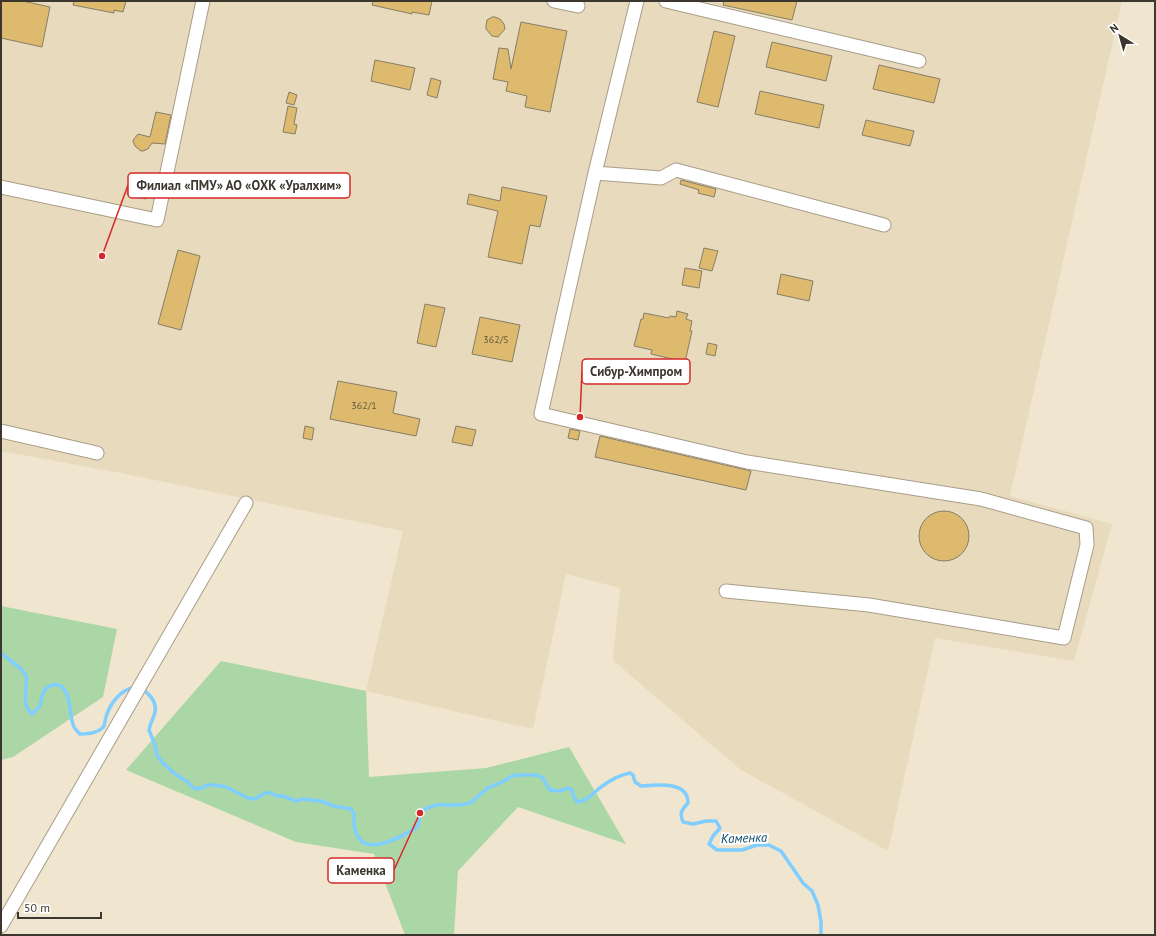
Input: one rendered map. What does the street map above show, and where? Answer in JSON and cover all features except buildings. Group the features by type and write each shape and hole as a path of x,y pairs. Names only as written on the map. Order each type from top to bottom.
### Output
{"lane":[{"path":"1,187 157,220 203,1"},
{"path":"554,1 578,6"},
{"path":"637,1 595,173 541,414 747,462 981,499 1086,528 1087,545 1064,638 869,605 726,591"},
{"path":"666,1 919,61"},
{"path":"595,173 661,178 676,170 884,225"},
{"path":"1,431 97,453"},
{"path":"1,926 246,503"}],"shaded area":[{"path":"1,1 1122,1 1010,496 1112,524 1074,661 935,638 888,851 741,770 615,662 613,658 620,588 566,574 533,729 366,691 403,531 121,473 1,451"}],"green space":[{"path":"1,606 117,629 103,697 13,757 1,760"},
{"path":"221,661 366,691 369,777 486,768 569,747 626,844 518,807 458,871 454,935 405,935 374,854 296,842 126,770"}],"waterway":[{"name":"Каменка","path":"1,653 19,667 24,673 26,678 25,700 27,707 32,714 37,710 45,690 51,685 58,685 66,692 72,722 74,728 80,734 93,733 102,728 113,702 121,694 131,688 136,687"},
{"name":"Каменка","path":"141,688 149,695 155,704 155,712 149,730 157,755 175,774 188,782 191,786 196,789 207,785 226,787 248,798 255,799 265,793 271,793 296,801 303,799 321,801 334,806 351,809 354,813 355,827 359,838 364,843 371,845 388,842 412,830 418,826 420,813 427,808 436,805 460,805 470,803 488,788 512,776 537,775 543,778 550,790 560,791 568,788 572,790 577,802 587,799 611,780 630,773 633,775 635,782 641,786 662,785 677,787 683,790 687,796 688,803 682,811 681,816 683,822 693,824 706,821 716,821 720,828 713,836 709,844 717,850 742,850 757,845 769,845 781,851 803,883 812,891 818,905 821,922 821,935"}],"place":[{"name":"Филиал «ПМУ» АО «ОХК «Уралхим»","path":"102,256"},
{"name":"Сибур-Химпром","path":"580,417"},
{"name":"Каменка","path":"420,813"}]}
